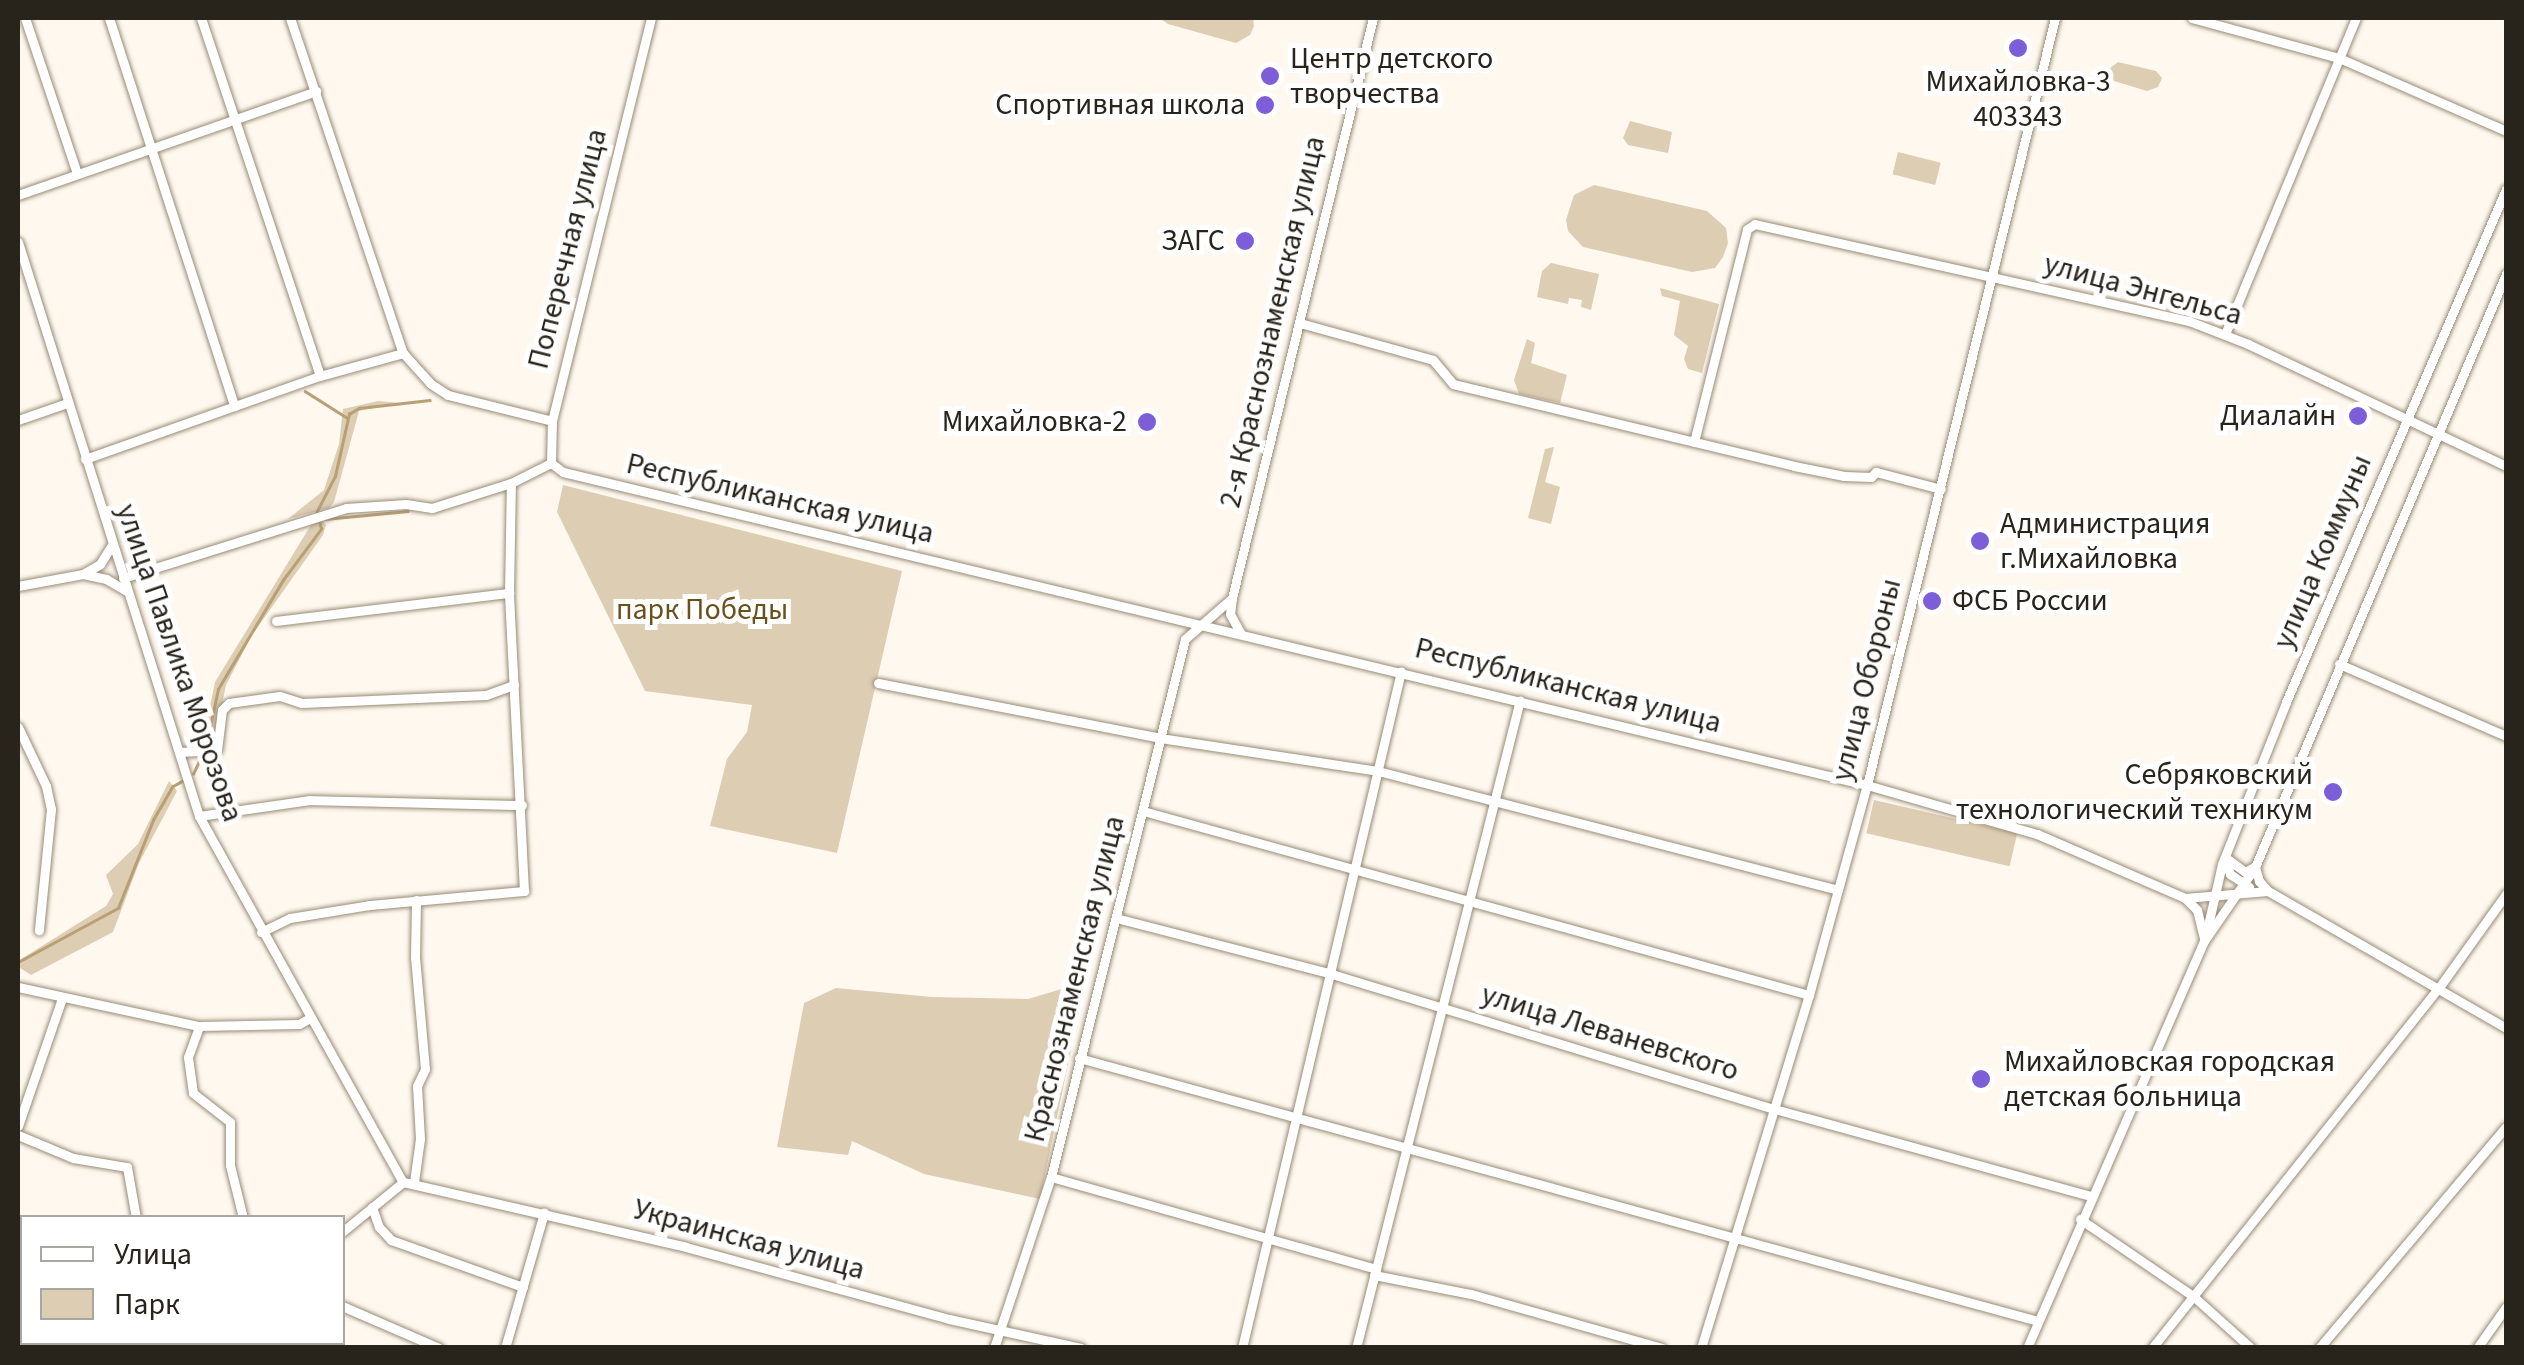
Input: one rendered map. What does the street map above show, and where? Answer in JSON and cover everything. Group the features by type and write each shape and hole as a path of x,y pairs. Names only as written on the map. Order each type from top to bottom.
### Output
{"street":[{"path":"26,18 77,173"},
{"path":"109,18 234,406"},
{"path":"200,18 320,376"},
{"path":"290,18 404,353 431,384 448,395 552,421"},
{"name":"Поперечная улица","path":"551,463 552,421 651,18"},
{"name":"2-я Краснознаменская улица","path":"1232,598 1373,18"},
{"name":"улица Обороны","path":"1701,1348 1771,1108 1809,995 1867,785 2055,18"},
{"path":"2192,18 2338,58 2506,131"},
{"path":"2225,334 2356,18"},
{"path":"18,195 316,91"},
{"name":"улица Коммуны","path":"2026,1348 2204,942 2225,856 2506,189"},
{"name":"улица Энгельса","path":"1694,442 1746,229 1755,224 2163,315 2225,334 2506,466"},
{"name":"улица Павлика Морозова","path":"18,242 199,816 310,1018 409,1182"},
{"name":"улица Коммуны","path":"2204,942 2255,867 2506,274"},
{"path":"1300,323 1433,360 1452,384 1844,476 1871,478 1876,472 1941,488"},
{"path":"85,459 320,376 404,353"},
{"path":"18,420 67,403"},
{"path":"123,578 346,508 406,504 432,508 511,483 551,463"},
{"name":"Республиканская улица","path":"551,463 579,478 1171,616 1867,785 2037,834 2185,898 2216,896 2241,888 2268,892 2506,1028"},
{"path":"262,932 290,918 416,900 524,891 509,593 511,483"},
{"path":"18,586 82,574 100,564 112,546"},
{"path":"82,574 106,579 127,591"},
{"path":"276,620 509,593"},
{"path":"1199,623 1232,598"},
{"path":"1232,598 1230,614 1242,634"},
{"path":"1171,616 1185,639"},
{"name":"Краснознаменская улица","path":"994,1348 1051,1176 1185,639 1199,623"},
{"path":"2339,664 2506,736"},
{"path":"1242,1348 1401,671"},
{"path":"878,684 1160,738 1378,771 1838,890"},
{"path":"180,752 213,754 222,710 229,702 280,696 302,703 486,696 514,685"},
{"path":"1356,1348 1520,700"},
{"path":"18,727 46,786 52,809 39,930"},
{"path":"199,816 310,800 522,804"},
{"path":"1143,810 1357,866 1809,995"},
{"path":"2225,856 2245,872 2255,867 2258,881 2268,892"},
{"path":"2225,856 2230,874 2241,888"},
{"path":"2152,1348 2438,989 2506,894"},
{"path":"2185,898 2196,910 2204,942"},
{"path":"345,1229 409,1182 420,1139 417,1086 425,1069 415,958 416,900"},
{"name":"улица Леваневского","path":"1116,918 1332,974 1771,1108 2090,1196"},
{"path":"18,987 62,998"},
{"path":"18,1126 62,998 67,994 105,1008 198,1026 299,1024 310,1018"},
{"path":"198,1026 188,1058 192,1093 230,1122 230,1165 242,1215"},
{"path":"1080,1058 2038,1321"},
{"path":"2319,1348 2506,1127"},
{"path":"18,1135 73,1158 127,1167 135,1215"},
{"path":"1051,1176 1375,1272 1472,1294 1662,1348"},
{"name":"Украинская улица","path":"409,1182 1081,1348"},
{"path":"372,1206 382,1234 391,1240 523,1287"},
{"path":"504,1348 544,1213"},
{"path":"2080,1219 2193,1296 2252,1348"},
{"path":"345,1307 440,1348"},
{"path":"2477,1348 2506,1307"}],"green space":[{"path":"1159,18 1253,18 1254,26 1250,35 1236,43"},
{"path":"2118,62 2156,71 2162,78 2158,87 2147,91 2114,81 2109,69"},
{"path":"1630,121 1672,132 1668,153 1628,145 1623,138"},
{"path":"1898,152 1941,163 1935,185 1892,174"},
{"path":"1594,185 1707,211 1726,228 1728,243 1723,257 1715,268 1692,272 1583,247 1568,231 1566,220 1574,195"},
{"path":"1551,263 1599,274 1591,310 1581,307 1582,300 1569,298 1568,304 1537,297 1542,271"},
{"path":"1660,288 1719,304 1702,373 1688,369 1684,359 1688,346 1674,335 1680,301 1662,296"},
{"path":"1527,339 1535,343 1531,363 1567,375 1560,403 1519,394 1514,380"},
{"path":"378,401 400,403 359,411 334,502 329,508 288,519 324,490 339,444 343,409"},
{"path":"1554,447 1545,482 1560,487 1551,524 1528,518 1545,449"},
{"name":"парк Победы","path":"563,485 902,571 837,853 710,826 727,759 747,732 752,705 645,691 557,512"},
{"path":"314,520 322,520 326,525 323,535 252,635 226,685 215,738 207,745 203,741 215,682"},
{"path":"169,781 177,791 139,863 113,932 31,975 20,968 18,961 106,906 113,894 106,875 138,844"},
{"path":"1874,800 2017,833 2010,866 1866,833"},
{"path":"1085,982 1040,1199 924,1174 852,1141 848,1155 777,1147 804,1003 836,988 932,997 1028,999"}],"waterway":[{"path":"305,391 346,417"},
{"path":"316,513 335,476 349,414 359,408 430,400"},
{"path":"325,519 408,511"},
{"path":"206,746 218,689 283,580 321,529 319,521"},
{"path":"193,774 200,759"},
{"path":"18,962 118,908 153,820 173,786 182,781"}],"place":[{"name":"Михайловка-3 403343","path":"2018,48"},
{"name":"Центр детского творчества","path":"1270,76"},
{"name":"Спортивная школа","path":"1265,105"},
{"name":"ЗАГС","path":"1245,241"},
{"name":"Диалайн","path":"2358,416"},
{"name":"Михайловка-2","path":"1147,422"},
{"name":"Администрация г.Михайловка","path":"1980,541"},
{"name":"ФСБ России","path":"1932,601"},
{"name":"Себряковский технологический техникум","path":"2333,792"},
{"name":"Михайловская городская детская больница","path":"1981,1079"}]}
